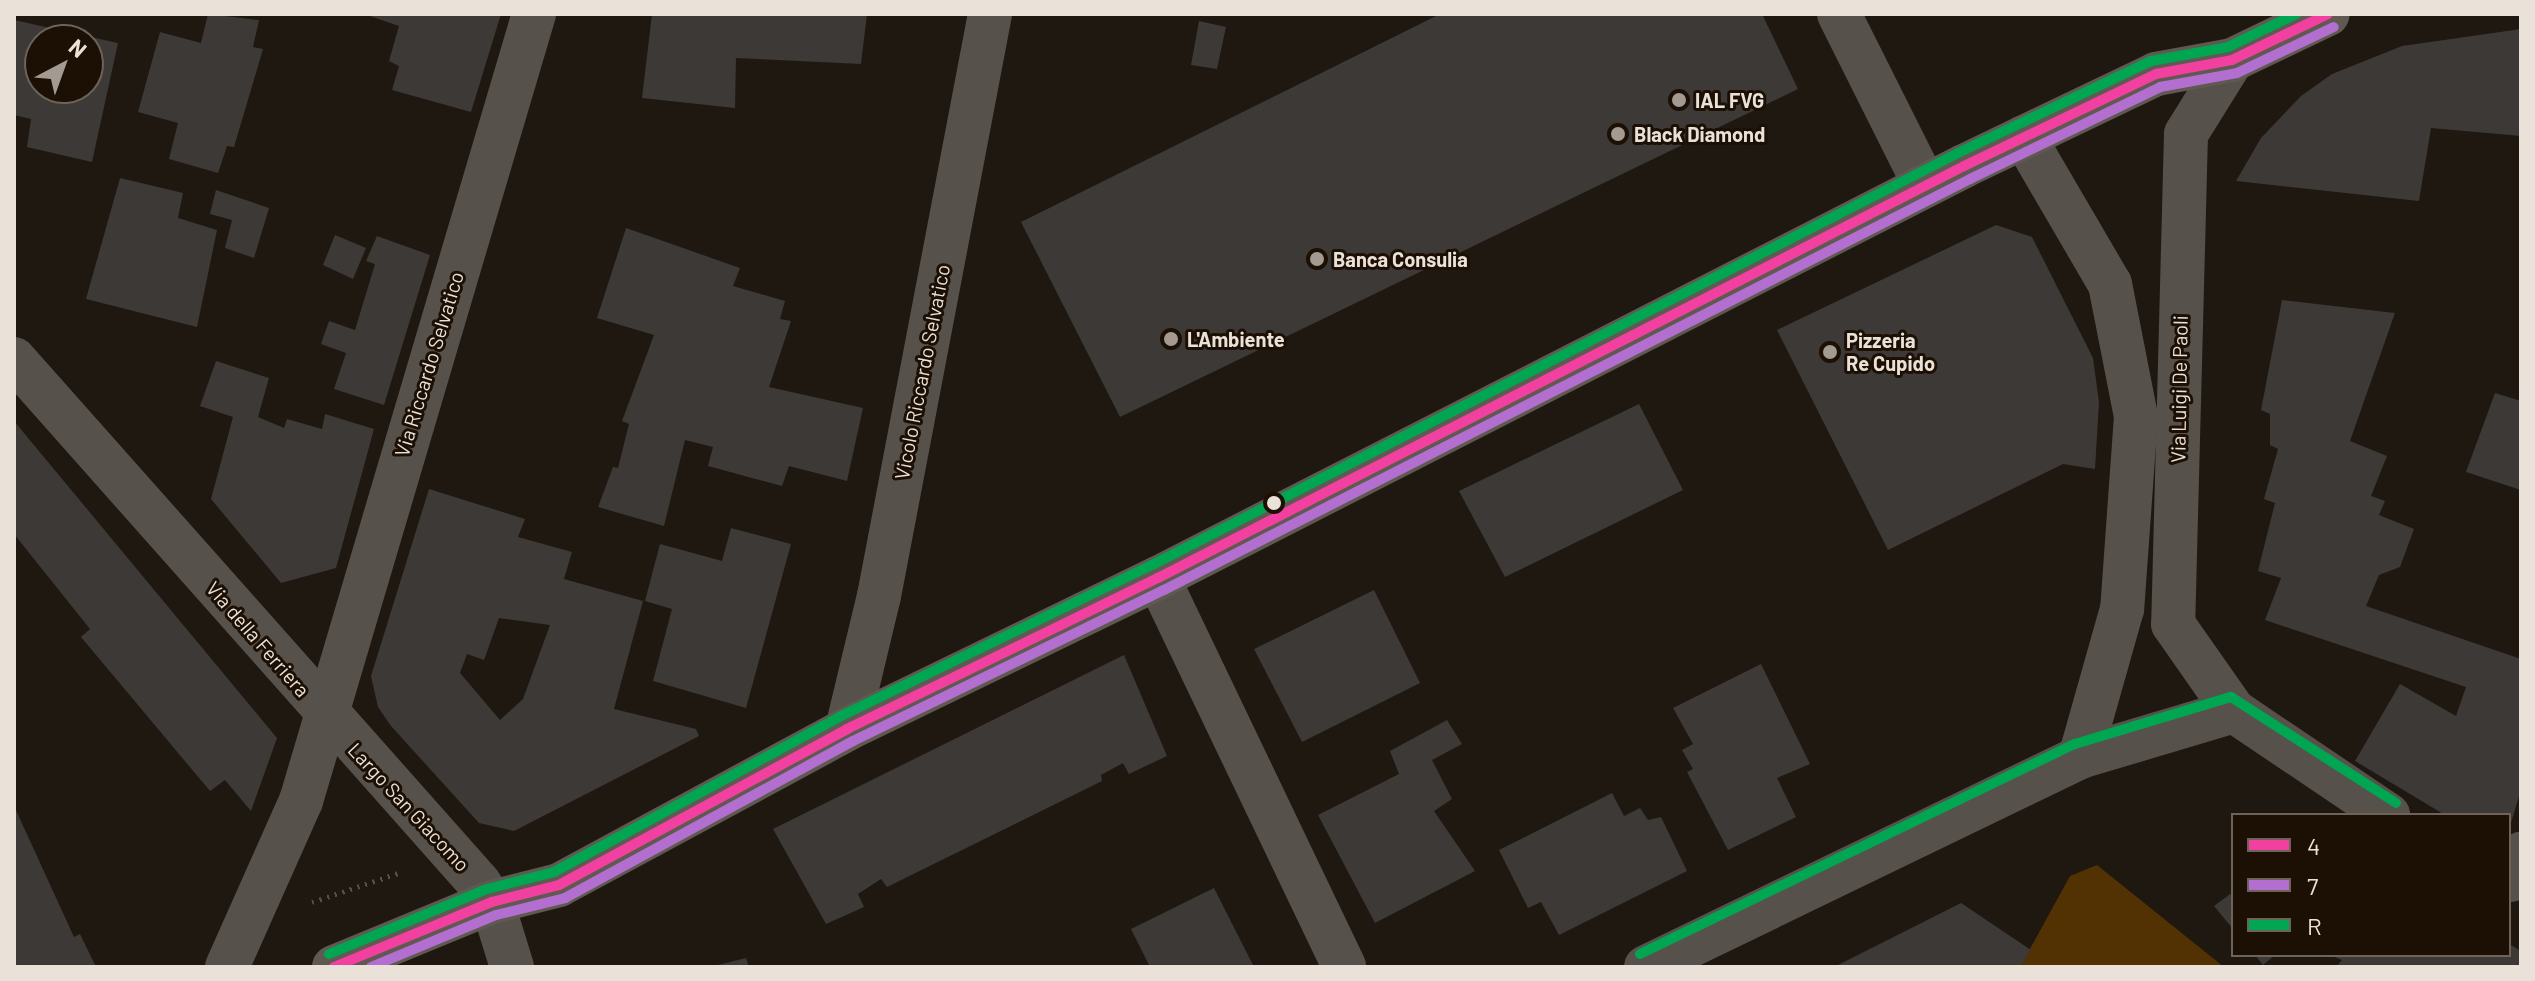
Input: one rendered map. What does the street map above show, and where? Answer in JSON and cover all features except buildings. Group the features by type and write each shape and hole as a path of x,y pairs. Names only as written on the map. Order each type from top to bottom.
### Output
{"main road":[{"path":"334,967 492,902 559,885 847,729 1158,578 2024,137 2156,74 2232,60 2328,14"}],"street":[{"name":"Via Riccardo Selvatico","path":"323,714 534,14"},
{"path":"1839,14 1925,186"},
{"name":"Vicolo Riccardo Selvatico","path":"847,729 879,596 987,32"},
{"name":"Via Luigi De Paoli","path":"2232,60 2186,134 2173,624 2234,711 2385,813"},
{"path":"2024,137 2110,284 2136,416 2122,609 2080,757"},
{"name":"Via della Ferriera","path":"14,359 323,714 301,801 227,967"},
{"path":"1158,578 1344,967"},
{"path":"1646,967 2080,757 2234,711"},
{"name":"Largo San Giacomo","path":"323,714 492,902"},
{"path":"492,902 512,967"}],"shaded area":[{"path":"2097,865 2224,967 2020,967 2070,876"}],"transit line":[{"name":"R","path":"329,954 487,889 554,872 841,716 1152,565 1958,153 2151,61 2228,47 2296,14"},
{"name":"4","path":"334,967 492,902 559,885 847,729 1158,578 1964,166 2156,74 2232,60 2328,14"},
{"name":"7","path":"371,967 496,915 565,898 853,741 1164,590 1970,179 2160,87 2237,73 2334,27"},
{"name":"R","path":"1640,954 2075,744 2231,697 2396,803"}],"place":[{"name":"IAL FVG","path":"1679,100"},
{"name":"Black Diamond","path":"1618,134"},
{"name":"Banca Consulia","path":"1317,259"},
{"name":"L'Ambiente","path":"1171,339"},
{"name":"Pizzeria Re Cupido","path":"1830,352"}]}
